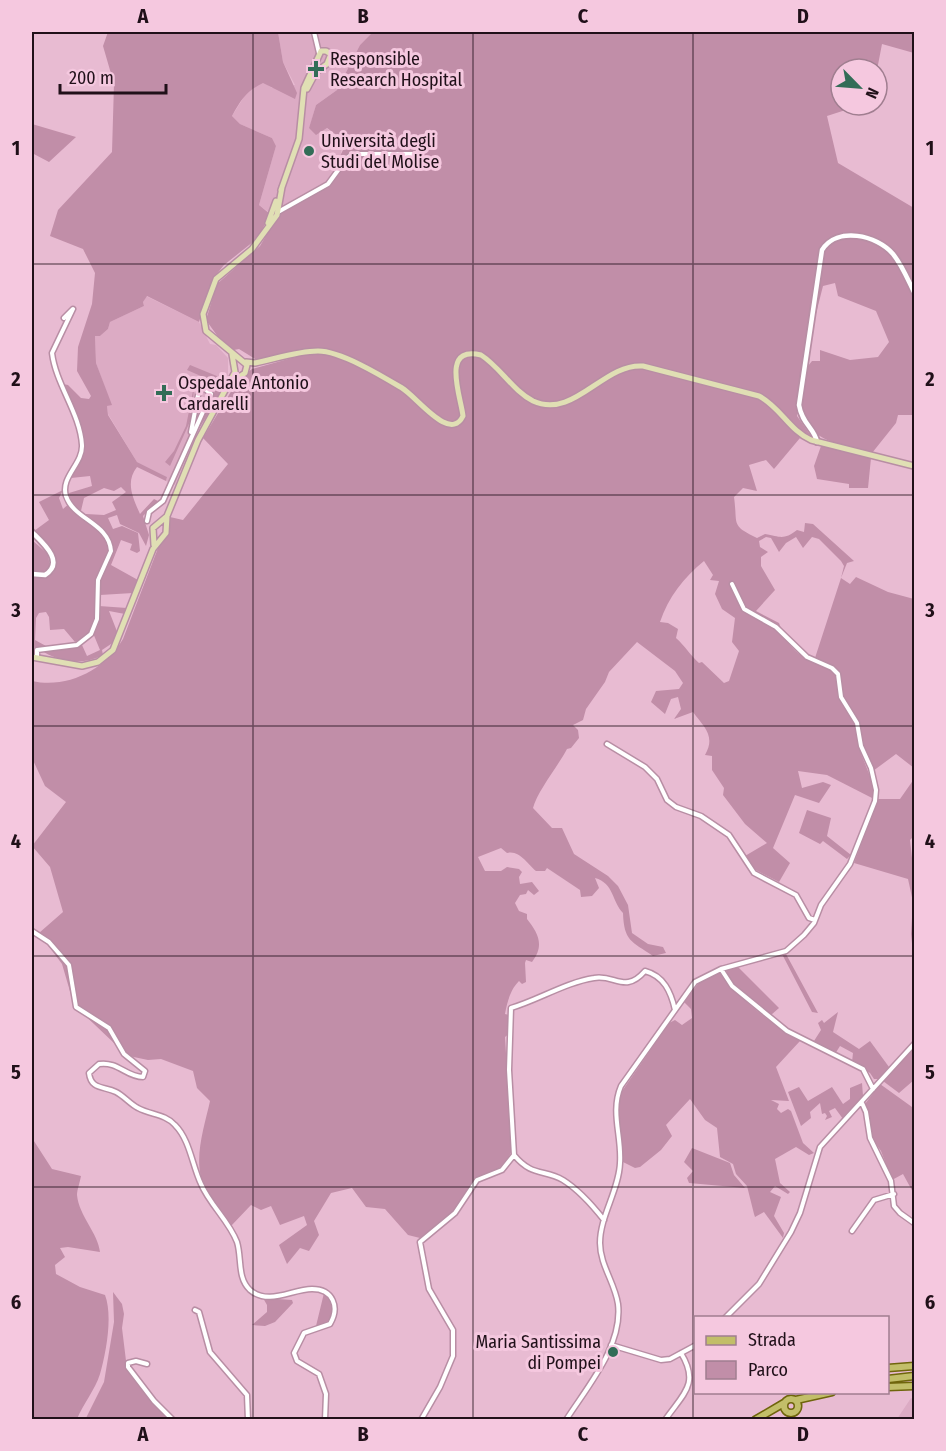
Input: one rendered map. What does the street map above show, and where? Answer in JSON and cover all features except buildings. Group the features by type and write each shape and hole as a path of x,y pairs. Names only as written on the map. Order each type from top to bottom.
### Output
{"main road":[{"path":"320,54 319,63 327,64"},
{"path":"301,102 316,72 327,64 331,54 320,54"},
{"path":"275,213 299,139 301,102 320,54"},
{"path":"282,187 275,213 263,235 252,249 215,282 202,320 207,331 215,340 243,361 255,363 309,352 327,352 404,389 442,423 451,426 458,423 463,416 455,371 459,361 466,355 482,355 528,398 550,405 573,398 630,367 642,366 759,396 772,404 801,435 817,442 915,465"},
{"path":"34,657 82,666 98,662 108,656 117,643 153,549 160,524 167,516 198,440 235,372 232,354"},
{"path":"234,364 243,361"},
{"path":"243,361 245,372"},
{"path":"231,381 255,363"},
{"path":"235,372 245,372"},
{"path":"156,535 166,533 160,524"},
{"path":"889,1368 915,1366"},
{"path":"889,1379 915,1376"},
{"path":"889,1387 915,1386"},
{"path":"771,1413 789,1398 811,1399 828,1394"},
{"path":"755,1419 771,1413 794,1412 811,1399"},
{"path":"796,1400 798,1408"},
{"path":"784,1403 786,1411"}],"street":[{"path":"314,32 320,54"},
{"path":"275,213 328,184 347,158 353,154 415,154"},
{"path":"280,198 288,206"},
{"path":"817,442 816,436 801,419 799,405 822,250 828,241 840,236 858,235 882,244 893,255 915,292"},
{"path":"34,657 37,650 77,645 91,634 97,620 98,580 111,550 105,533 78,512 66,495 66,482 78,463 82,448 80,433 52,353 74,309 64,318"},
{"path":"156,535 147,521 148,512 163,501 191,432 211,394 200,385 191,432"},
{"path":"147,521 160,524"},
{"path":"32,531 49,549 54,562 53,568 45,575 32,574"},
{"path":"566,1419 611,1345 619,1318 618,1302 601,1256 600,1240 620,1173 616,1099 621,1086 695,982 721,969 786,951 804,935 815,920 821,905 850,864 875,801 873,779 861,746 857,723 842,696 838,674 832,668 807,657 794,647 776,627 744,609 732,584"},
{"path":"607,744 645,767 657,779 667,800 676,807 700,816 729,835 753,873 796,895 809,918 815,920"},
{"path":"32,931 49,942 69,965 76,1007 109,1028 124,1054 145,1071 143,1077 138,1077 118,1066 99,1064 89,1073 90,1080 98,1087 116,1092 138,1108 164,1116 176,1125 184,1137 208,1198 236,1240 245,1284 257,1294 264,1296 286,1296 305,1290 320,1290 329,1294 334,1302 335,1311 330,1324 304,1333 294,1353 297,1361 316,1370 319,1374 326,1394 325,1419"},
{"path":"721,969 732,986 787,1031 863,1070 873,1089"},
{"path":"421,1419 440,1387 453,1356 453,1330 429,1288 420,1242 455,1213 477,1180 502,1170 514,1155 509,1070 511,1008 593,978 623,984 634,980 645,971 663,982 675,1010"},
{"path":"726,1316 759,1284 791,1232 800,1213 820,1147 915,1044"},
{"path":"862,1103 866,1112 868,1132 888,1173 894,1194 894,1206 915,1223"},
{"path":"514,1155 538,1174 562,1179 585,1198 605,1220"},
{"path":"852,1231 874,1200 894,1194"},
{"path":"195,1310 199,1312 210,1352 247,1395 248,1419"},
{"path":"611,1345 657,1360 670,1359 694,1346"},
{"path":"665,1419 690,1382 690,1369 681,1353"},
{"path":"147,1365 136,1361 128,1363 128,1367 154,1401 172,1419"}],"shaded area":[{"name":"Università degli Studi del Molise","path":"278,32 374,32 360,45 337,90 316,105 309,128 321,132 326,128 343,141 337,176 325,188 275,217 259,205 276,146 272,138 240,124 232,116 249,89 256,84 263,82 272,88 295,85 283,62"},
{"name":"Ospedale Antonio Cardarelli","path":"146,296 199,322 210,344 216,345 228,358 228,382 198,430 175,485 166,481 167,477 137,462 108,414 107,406 111,404 96,363 95,335 100,336 108,329 110,322 144,306"},
{"path":"911,1398 914,1400 914,1419 897,1419"}],"green space":[{"path":"108,32 278,32 283,62 297,93 295,99 263,83 245,96 232,116 240,124 272,138 276,146 259,205 270,214 258,238 224,265 212,280 199,322 147,296 143,302 144,306 110,322 108,329 100,336 95,336 96,363 112,405 107,406 108,415 137,462 167,477 166,481 137,467 131,478 131,490 140,514 154,499 158,501 143,516 149,535 146,546 139,533 120,524 117,515 108,518 113,529 122,526 138,533 140,551 137,553 130,550 132,544 121,540 111,565 138,580 133,593 100,595 99,606 127,608 125,614 109,611 118,634 114,642 102,650 103,655 88,660 72,661 56,658 41,650 82,645 87,656 100,650 93,633 75,642 64,629 50,630 49,617 46,612 39,613 36,618 35,640 46,646 32,648 32,540 48,554 50,568 42,572 40,577 47,577 54,572 55,560 51,549 34,531 49,520 39,502 63,490 59,498 63,509 71,502 69,493 92,486 90,476 71,478 77,465 81,442 77,420 63,384 68,385 81,398 89,399 91,396 77,371 78,347 92,304 95,273 83,249 50,236 58,210 112,152 114,84 103,46","holes":["121,487 126,492 112,502 116,510 104,515 86,514 84,518 80,515 84,498 104,488 114,491"]},
{"path":"373,32 914,32 914,53 882,44 880,57 829,57 829,115 827,116 838,163 914,208 914,277 906,282 914,297 914,415 898,415 896,423 872,453 826,439 808,425 802,415 802,394 808,366 812,361 820,361 820,350 850,360 878,357 889,342 876,311 838,296 835,283 823,286 799,381 797,416 811,436 787,424 800,438 774,469 766,460 749,465 757,491 743,488 734,497 737,523 748,534 757,538 765,534 779,537 797,530 804,532 805,523 813,524 854,561 847,563 841,578 844,566 819,539 812,537 803,548 796,537 786,543 779,552 771,538 766,537 759,541 760,547 768,552 761,557 761,566 775,590 756,611 779,623 792,648 798,653 832,670 835,674 838,697 858,730 860,751 875,789 874,799 827,775 798,771 802,788 823,782 831,785 819,803 795,795 773,848 790,863 779,882 752,868 745,856 767,843 745,824 723,795 724,788 712,770 712,756 705,755 709,737 705,727 693,712 674,719 681,709 678,697 671,699 665,714 651,702 656,691 679,689 683,683 675,671 637,642 609,672 605,682 586,709 583,720 573,725 578,730 579,738 571,748 567,749 533,808 552,828 562,828 574,854 608,876 618,886 628,905 632,933 648,944 663,947 666,953 653,956 630,939 625,929 623,913 609,888 601,880 595,878 599,888 592,896 581,897 580,890 547,868 545,871 536,871 523,858 507,853 501,848 478,857 485,871 501,871 507,867 519,869 522,872 519,877 520,884 532,882 539,891 534,895 528,890 526,894 520,895 515,903 519,911 527,914 527,919 537,934 539,945 532,962 526,960 526,982 522,984 519,981 513,988 505,1014 509,1015 510,1033 505,1037 512,1150 507,1161 498,1169 478,1177 455,1212 420,1238 408,1235 385,1209 366,1207 352,1188 331,1193 314,1221 319,1235 309,1251 300,1248 287,1264 279,1245 307,1225 304,1216 280,1225 271,1206 261,1210 251,1205 231,1226 210,1196 201,1177 200,1148 210,1101 197,1088 193,1071 161,1059 148,1060 129,1056 115,1044 74,1005 62,964 39,933 63,912 50,867 32,846 66,802 45,786 32,758 32,681 58,682 84,675 106,660 115,650 123,639 170,517 183,520 228,464 203,438 238,380 252,369 299,356 300,352 257,360 239,349 234,350 221,341 206,320 217,284 260,246 278,215 325,188 337,176 334,168 344,148 343,141 335,138 335,134 327,128 316,135 309,128 316,105 337,90 360,45","holes":["704,561 713,575 710,580 719,581 715,594 722,609 735,618 732,642 739,651 729,681 724,683 702,662 699,663 676,638 678,629 668,623 660,622 678,588"]},
{"path":"32,124 76,137 49,162 32,153"},
{"path":"190,365 229,381 198,430 215,391 210,380 187,370"},
{"path":"194,386 192,417 170,466 165,462 174,451 186,426"},
{"path":"821,446 871,458 868,488 849,488 849,484 817,479 814,466"},
{"path":"856,577 888,592 914,599 914,768 896,754 873,771 862,746 859,725 844,697 838,673 835,668 815,658 841,578 850,584"},
{"path":"914,779 914,836 910,840 914,876 914,963 911,934 913,902 908,879 854,863 878,799 900,799"},
{"path":"807,810 831,818 827,836 851,855 847,859 823,841 820,844 799,833"},
{"path":"785,953 818,1013 812,1012 782,954"},
{"path":"738,967 779,1008 771,1015 733,985 726,975 727,970"},
{"path":"720,973 735,991 757,1010 800,1041 776,1067 789,1101 771,1100 779,1104 777,1109 781,1113 788,1109 791,1111 803,1143 814,1153 809,1155 796,1147 775,1159 780,1183 790,1192 788,1194 775,1186 770,1192 781,1197 774,1216 784,1233 783,1238 764,1212 755,1217 747,1186 736,1174 733,1164 720,1157 717,1128 705,1120 690,1099 666,1125 672,1136 661,1150 640,1167 635,1168 623,1162 618,1097 669,1023 675,1020 682,1025 692,1018 691,1009 684,1002 701,980"},
{"path":"838,1012 833,1032 859,1049 870,1041 889,1067 879,1079 874,1079 870,1073 852,1062 853,1053 840,1046 835,1054 814,1041 821,1030 818,1023 822,1020 824,1023"},
{"path":"914,1046 914,1080 899,1093 883,1081"},
{"path":"862,1083 863,1096 843,1119 835,1108 829,1111 832,1117 825,1120 827,1116 825,1113 822,1114 820,1103 810,1112 811,1118 801,1126 788,1092 799,1087 808,1101 832,1087 843,1104 850,1099 850,1088"},
{"path":"880,1084 912,1107 914,1194 903,1174 892,1180 881,1151 871,1137 865,1104"},
{"path":"32,1138 52,1169 81,1176 77,1193 78,1203 99,1245 100,1252 60,1248 65,1257 55,1265 56,1274 80,1287 105,1295 107,1304 108,1334 100,1374 77,1419 32,1419"},
{"path":"692,1148 730,1163 734,1175 745,1188 689,1183 687,1178 693,1171 684,1162"},
{"path":"113,1292 122,1304 124,1314 122,1328 127,1369 149,1399 171,1419 85,1420 104,1382 114,1322"},
{"path":"324,1293 332,1304 333,1311 328,1323 316,1326"},
{"path":"263,1298 292,1300 293,1303 275,1322 265,1326 252,1325 267,1312 267,1305"}],"place":[{"name":"Responsible Research Hospital","path":"316,69"},
{"name":"Università degli Studi del Molise","path":"309,151"},
{"name":"Ospedale Antonio Cardarelli","path":"164,393"},
{"name":"Maria Santissima di Pompei","path":"613,1352"}]}
